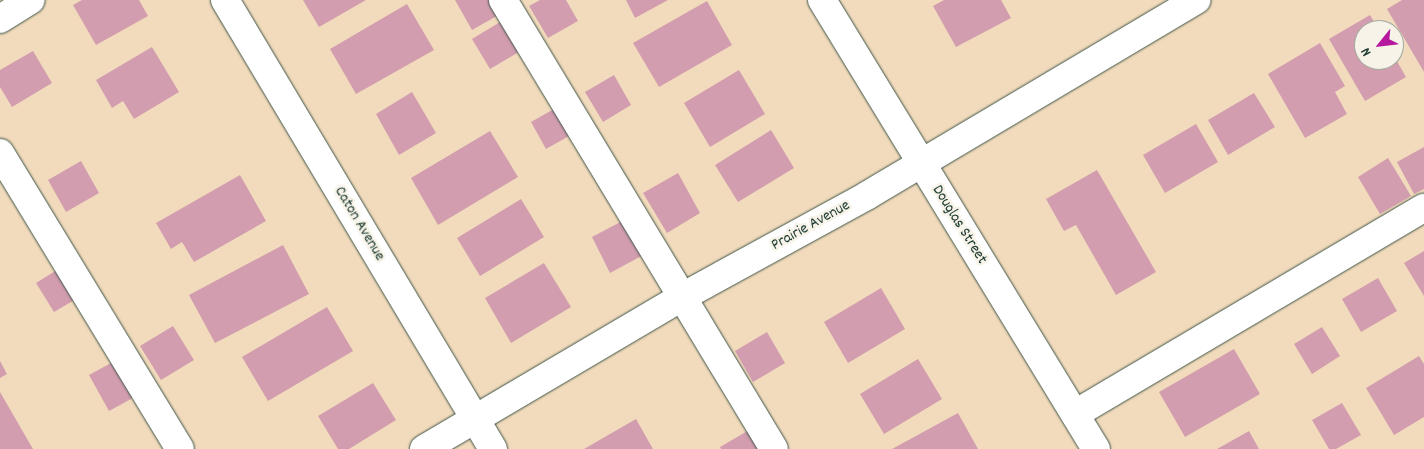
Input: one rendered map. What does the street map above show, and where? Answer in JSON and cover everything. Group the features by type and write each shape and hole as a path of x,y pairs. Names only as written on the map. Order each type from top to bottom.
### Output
{"street":[{"path":"0,19 31,0"},
{"name":"Caton Avenue","path":"225,0 493,449"},
{"path":"503,0 774,449"},
{"name":"Douglas Street","path":"822,0 1096,449"},
{"name":"Prairie Avenue","path":"424,449 682,297 868,195 920,162 1196,0"},
{"path":"0,153 180,449"},
{"path":"1075,414 1424,208"}],"building":[{"path":"82,0 139,0 148,16 96,45 73,5"},
{"path":"303,0 366,0 319,27"},
{"path":"455,0 495,0 502,13 472,30"},
{"path":"540,0 566,0 578,21 548,38 529,6"},
{"path":"626,0 668,0 635,18"},
{"path":"944,0 1001,0 1011,18 956,47 933,6"},
{"path":"1402,0 1424,0 1424,72 1404,38 1404,20 1393,20 1387,9"},
{"path":"707,1 732,45 659,87 633,43"},
{"path":"407,4 434,50 356,94 330,49"},
{"path":"1370,15 1373,20 1361,20"},
{"path":"505,19 524,49 490,69 472,39"},
{"path":"1354,24 1354,70 1402,70 1406,77 1365,101 1329,39"},
{"path":"1320,43 1345,86 1335,92 1347,114 1305,138 1268,74"},
{"path":"152,47 179,92 134,119 123,101 112,108 96,80"},
{"path":"33,51 52,83 12,107 0,87 0,70"},
{"path":"739,70 765,114 710,147 684,103"},
{"path":"614,75 631,105 603,122 585,92"},
{"path":"412,92 436,133 399,155 376,114"},
{"path":"1254,93 1275,127 1228,155 1208,120"},
{"path":"561,105 576,132 546,149 531,122"},
{"path":"1196,124 1218,162 1165,193 1143,155"},
{"path":"771,130 794,168 738,202 715,165"},
{"path":"490,131 518,177 438,225 411,178"},
{"path":"1424,147 1424,189 1414,194 1397,162"},
{"path":"1388,158 1411,196 1380,214 1358,177"},
{"path":"81,161 99,193 66,212 48,180"},
{"path":"1097,170 1156,272 1116,295 1076,225 1064,231 1046,199"},
{"path":"678,173 700,213 667,233 643,193"},
{"path":"240,175 266,221 194,262 182,242 171,249 156,223"},
{"path":"521,199 544,237 480,276 457,238"},
{"path":"626,219 645,254 610,273 592,237"},
{"path":"283,245 309,294 215,343 189,295"},
{"path":"1424,251 1424,296 1404,263"},
{"path":"544,263 571,307 511,343 485,298"},
{"path":"65,265 83,295 54,312 36,283"},
{"path":"1378,278 1397,311 1361,332 1342,299"},
{"path":"881,288 905,329 848,363 824,322"},
{"path":"327,307 353,351 268,401 242,357"},
{"path":"173,326 194,360 161,380 140,346"},
{"path":"1322,327 1340,356 1312,374 1294,344"},
{"path":"767,332 785,363 753,382 735,351"},
{"path":"1234,349 1260,394 1185,437 1159,392"},
{"path":"1419,356 1424,364 1424,417 1394,435 1366,388"},
{"path":"122,357 142,393 109,411 89,375"},
{"path":"918,359 942,399 884,434 860,394"},
{"path":"0,361 7,374 0,378"},
{"path":"373,383 396,420 349,449 338,449 318,416"},
{"path":"0,392 33,449 0,449"},
{"path":"1342,403 1361,435 1336,449 1329,449 1312,420"},
{"path":"958,413 978,449 892,449"},
{"path":"636,419 653,449 584,449"},
{"path":"756,426 769,449 721,449 720,447"},
{"path":"1249,431 1259,449 1217,449"}]}
